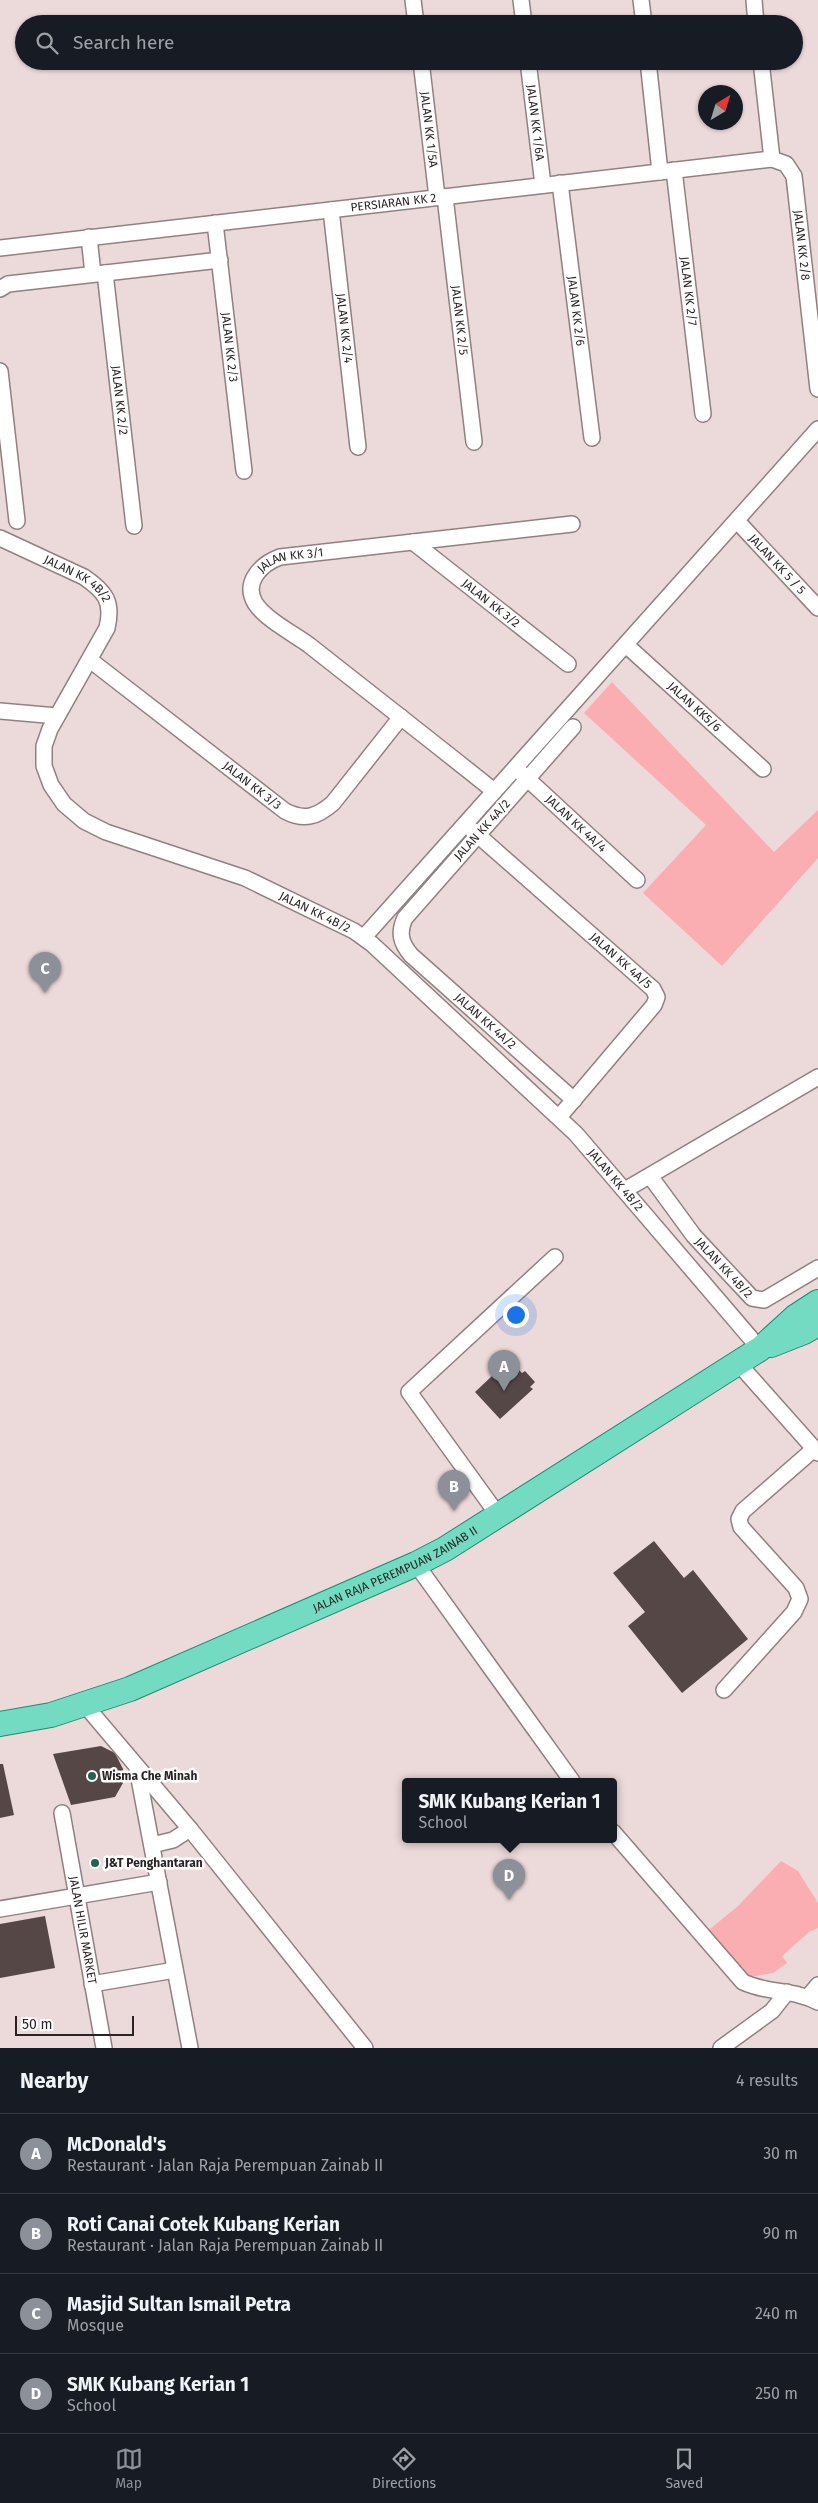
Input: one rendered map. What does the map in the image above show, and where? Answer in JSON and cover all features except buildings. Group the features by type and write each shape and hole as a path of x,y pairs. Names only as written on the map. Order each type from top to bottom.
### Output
{"main road":[{"name":"JALAN RAJA PEREMPUAN ZAINAB II","path":"0,1724 51,1715 84,1706 130,1689 416,1564 445,1549 760,1349 795,1317 818,1302"},
{"name":"JALAN RAJA PEREMPUAN ZAINAB II","path":"760,1349 804,1332 818,1324"}],"street":[{"path":"413,0 415,15"},
{"path":"521,0 523,15"},
{"path":"641,0 643,15"},
{"path":"754,0 755,15"},
{"name":"JALAN KK 1/5A","path":"421,70 441,197"},
{"name":"JALAN KK 1/6A","path":"529,70 543,185"},
{"name":"JALAN KK 2/7","path":"650,70 667,171 703,414"},
{"name":"JALAN KK 2/8","path":"763,70 779,161 794,176 818,389"},
{"name":"PERSIARAN KK 2","path":"0,248 667,171 779,161"},
{"name":"JALAN KK 2/6","path":"560,183 592,438"},
{"name":"JALAN KK 2/5","path":"441,197 474,442"},
{"name":"JALAN KK 2/4","path":"331,210 358,446"},
{"name":"JALAN KK 2/3","path":"216,223 244,471"},
{"name":"JALAN KK 2/2","path":"88,238 99,274 134,526"},
{"path":"0,289 8,284 220,260"},
{"path":"0,371 4,443 17,521"},
{"path":"368,941 494,791 818,431"},
{"name":"JALAN KK 5 / 5","path":"736,520 818,608"},
{"name":"JALAN KK 3/1","path":"494,791 298,637 263,612 255,603 251,592 252,581 258,570 269,562 280,558 572,524"},
{"name":"JALAN KK 4B/2","path":"0,538 84,577 107,598 111,613 107,628 58,716 44,746 44,766 51,785 64,804 84,821 106,832 245,878 368,941 560,1116 760,1349"},
{"name":"JALAN KK 3/2","path":"413,542 568,664"},
{"name":"JALAN KK5/6","path":"626,644 762,769"},
{"name":"JALAN KK 3/3","path":"90,660 285,811 297,817 310,817 322,812 333,803 401,717"},
{"path":"0,712 58,716"},
{"name":"JALAN KK 4A/2","path":"573,727 405,918 401,927 400,938 411,956 574,1100"},
{"name":"JALAN KK 4A/4","path":"515,768 637,880"},
{"name":"JALAN KK 4A/5","path":"465,824 653,989 657,997 654,1005 560,1116"},
{"path":"368,941 400,938"},
{"path":"625,1190 818,1077"},
{"name":"JALAN KK 4B/2","path":"650,1176 694,1236 752,1298 764,1300 818,1268"},
{"path":"498,1515 409,1392 555,1257"},
{"path":"724,1690 794,1612 800,1599 796,1588 741,1528 738,1519 743,1512 816,1451 738,1363"},
{"path":"416,1564 570,1778"},
{"path":"84,1706 190,1829 365,2048"},
{"path":"137,1767 190,2048"},
{"name":"JALAN HILIR MARKET","path":"62,1813 104,2048"},
{"path":"152,1845 173,1840 190,1829"},
{"path":"617,1837 743,1982 759,1990 787,1992 813,1999 818,1985"},
{"path":"0,1909 159,1882"},
{"path":"92,1984 175,1970"},
{"path":"721,2048 772,2011 787,1992"}],"shaded area":[{"path":"612,682 774,852 818,810 818,858 722,966 643,893 706,825 584,713"},
{"path":"781,1861 798,1871 818,1903 818,1928 809,1932 782,1956 787,1963 773,1973 743,1978 704,1934 738,1906"}],"place":[{"name":"Masjid Sultan Ismail Petra","path":"45,993"},
{"name":"McDonald's","path":"504,1391"},
{"name":"Roti Canai Cotek Kubang Kerian","path":"454,1511"},
{"name":"Wisma Che Minah","path":"92,1776"},
{"name":"J&T Penghantaran","path":"95,1863"},
{"name":"SMK Kubang Kerian 1","path":"509,1900"}]}
